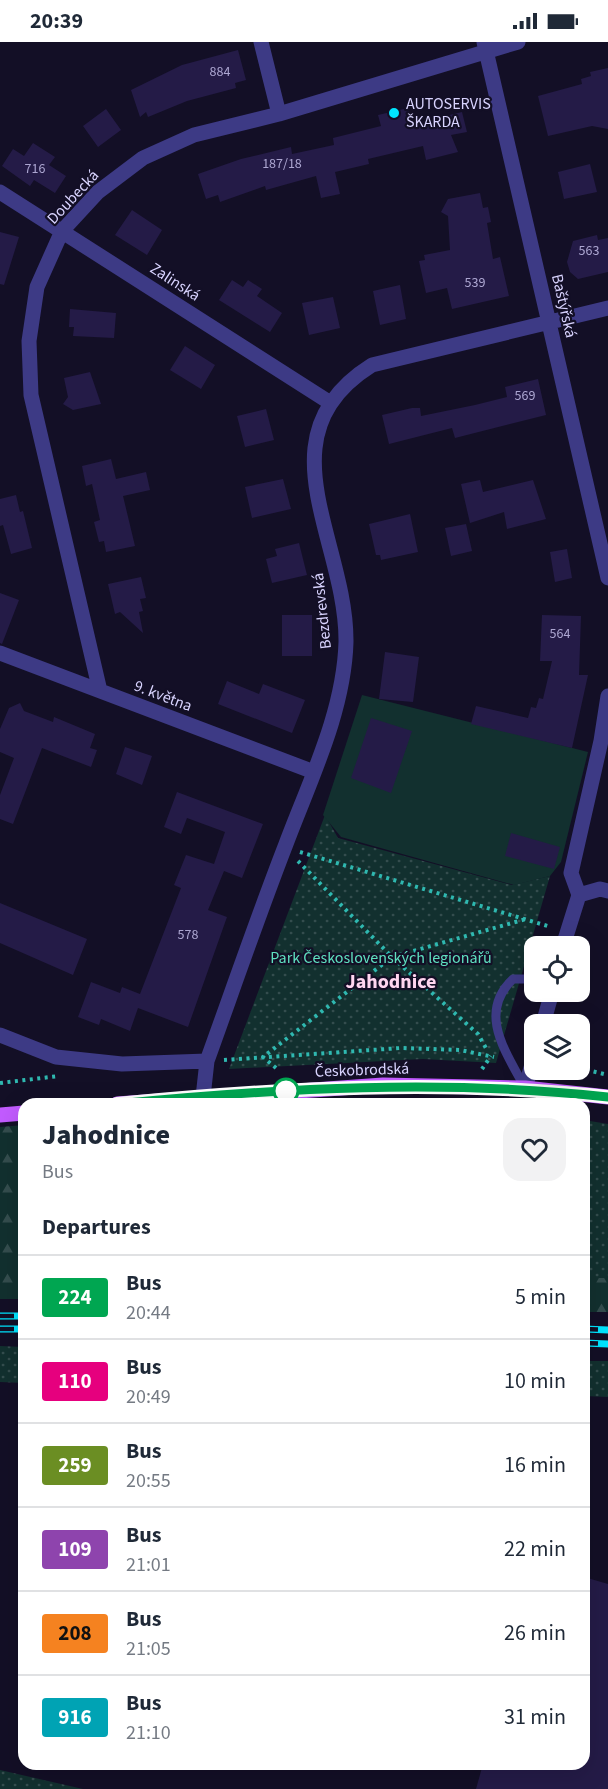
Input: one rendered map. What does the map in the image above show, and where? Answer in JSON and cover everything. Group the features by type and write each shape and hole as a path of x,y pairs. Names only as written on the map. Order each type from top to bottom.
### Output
{"main road":[{"name":"Českobrodská","path":"191,1098 383,1085 525,1088 608,1097"},
{"path":"0,1115 18,1114"}],"street":[{"path":"261,42 279,114"},
{"name":"Doubecká","path":"100,691 31,395 29,340 37,287 62,231 98,192 143,158 194,135 279,114 486,47 518,42"},
{"name":"Baštýřská","path":"486,47 608,578"},
{"name":"Zalinská","path":"0,192 329,402"},
{"name":"Bezdrevská","path":"203,1097 207,1061 314,772 343,683 346,639 340,583 314,479 314,444 329,402 350,379 372,365 608,308"},
{"name":"9. května","path":"0,653 314,772"},
{"path":"566,936 579,895 571,873 601,741 608,696"},
{"path":"579,895 600,889 608,891"},
{"path":"0,1035 56,1057 122,1064 207,1061"},
{"path":"525,1088 527,1080"}],"lane":[{"path":"524,980 513,979 501,990 495,1003 497,1033 525,1088"}],"path":[{"path":"285,847 526,919 559,936"},
{"path":"285,847 392,957 478,1034 492,1057"},
{"path":"264,1057 392,957 526,919"},
{"path":"207,1061 401,1048 460,1050 492,1057 506,1052"},
{"path":"264,1057 276,1068"},
{"path":"590,1071 608,1075"}],"green space":[{"path":"362,695 588,752 561,862 550,876 514,885 341,837 323,815"},
{"name":"Park Československých legionářů","path":"325,815 338,838 512,885 550,876 533,936 524,936 524,966 496,1063 423,1059 229,1069"},
{"path":"590,1121 608,1124 608,1278 590,1278"},
{"path":"18,1126 18,1299 0,1299 0,1127"},
{"path":"590,1278 608,1278 608,1312 590,1312"},
{"path":"0,1346 18,1347 18,1383 0,1382"},
{"path":"590,1361 608,1361 608,1397 590,1396"},
{"path":"0,1770 83,1789 0,1789"}],"building":[{"path":"238,50 246,80 235,83 236,88 187,101 148,117 146,112 140,117 131,90 182,65"},
{"path":"608,68 608,129 592,126 548,136 538,96 582,84 581,79 591,76 590,72"},
{"path":"408,108 412,124 462,112 467,132 451,135 458,152 426,160 423,146 368,159 369,164 335,172 340,194 321,198 316,176 266,190 265,186 220,202 218,195 206,199 198,174 241,159 291,147 292,154 334,145 333,138 381,126 378,115"},
{"path":"106,109 121,130 98,147 83,126"},
{"path":"33,143 55,157 49,165 66,176 55,193 34,180 30,186 2,166 13,149 24,156"},
{"path":"590,164 597,192 564,199 558,172"},
{"path":"480,193 483,208 488,207 491,222 487,223 493,259 500,257 509,296 452,309 447,288 426,293 419,261 425,260 424,255 450,250 448,216 441,212 448,199"},
{"path":"132,210 162,230 147,255 115,235"},
{"path":"0,232 19,237 4,285 0,284"},
{"path":"597,235 598,240 608,238 608,272 578,279 570,272 567,262 573,241"},
{"path":"232,280 243,287 248,280 262,289 257,296 282,313 270,332 219,300"},
{"path":"400,285 406,319 380,325 373,291"},
{"path":"333,297 340,328 309,335 302,303"},
{"path":"70,309 116,313 114,338 73,336 74,327 69,327"},
{"path":"185,346 215,365 201,389 170,370"},
{"path":"90,372 101,404 73,410 63,404 68,397 64,378"},
{"path":"538,379 546,415 455,438 452,428 389,444 382,415 420,408 421,416 475,405 507,397 505,387"},
{"path":"266,409 274,440 245,447 237,416"},
{"path":"111,459 116,479 146,472 150,490 123,496 135,546 106,552 104,541 99,542 94,522 100,520 92,484 86,486 82,466"},
{"path":"283,479 291,509 252,518 245,487"},
{"path":"480,480 483,492 533,480 546,519 507,529 504,512 470,523 461,484"},
{"path":"16,495 20,512 23,511 32,548 11,554 3,525 0,526 0,499"},
{"path":"410,514 418,552 381,560 380,555 376,555 369,524"},
{"path":"466,524 472,551 451,556 445,528"},
{"path":"299,543 307,575 272,583 266,559 277,556 275,549"},
{"path":"567,549 572,578 555,582 550,552"},
{"path":"141,577 146,598 140,599 143,611 139,612 143,633 120,612 115,614 108,584"},
{"path":"0,593 19,600 2,644 0,643"},
{"path":"282,615 312,615 312,656 282,656"},
{"path":"542,615 581,616 579,675 588,675 572,748 471,724 476,706 528,718 531,707 536,708 539,698 543,699 552,661 540,661"},
{"path":"385,652 419,657 413,702 379,699"},
{"path":"227,681 259,694 263,684 305,700 292,733 218,704"},
{"path":"20,703 24,711 53,722 54,717 95,734 90,748 97,750 91,767 42,748 13,824 0,819 0,795 14,758 0,752 0,729 9,708"},
{"path":"371,718 412,731 391,793 351,778"},
{"path":"125,747 152,756 142,785 116,774"},
{"path":"177,792 263,824 242,878 224,871 208,910 227,917 188,1027 138,1008 130,1031 101,1019 99,1025 78,1017 91,982 120,993 122,987 140,994 181,888 174,885 186,855 214,864 225,832 187,818 181,834 164,827"},
{"path":"511,833 560,847 554,869 505,856"},
{"path":"0,903 87,939 73,975 0,943"},
{"path":"590,1579 608,1584 608,1789 476,1789 481,1770 590,1770"}],"railway":[{"path":"0,1316 18,1316"},
{"path":"0,1329 18,1329"},
{"path":"590,1329 608,1330"},
{"path":"590,1343 608,1344"}],"bus line":[{"name":"224","path":"183,1098 383,1085 525,1088 608,1097"}],"place":[{"name":"AUTOSERVIS ŠKARDA","path":"394,113"}],"district":[{"name":"Jahodnice","path":"391,982"}]}
